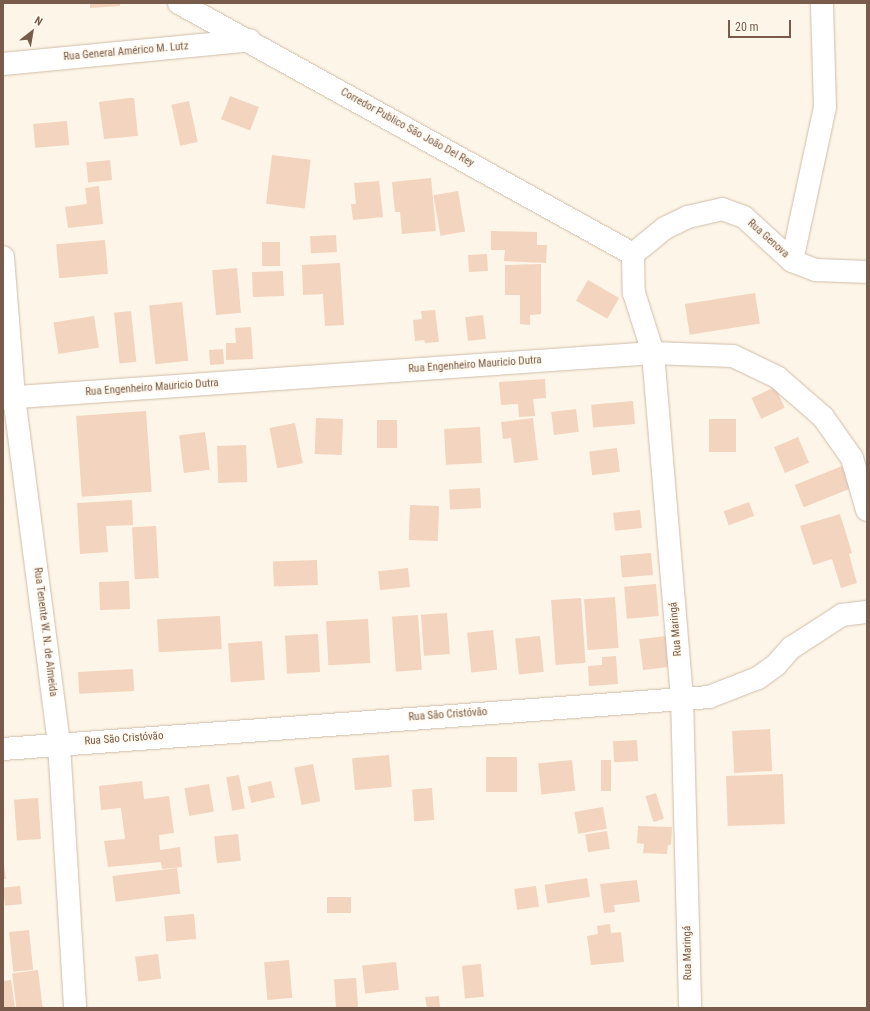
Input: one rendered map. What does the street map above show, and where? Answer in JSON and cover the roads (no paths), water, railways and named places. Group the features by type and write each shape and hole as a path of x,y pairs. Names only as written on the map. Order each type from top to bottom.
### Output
{"street":[{"name":"Corredor Publico São João Del Rey","path":"179,3 250,40 633,254"},
{"path":"792,261 825,107 822,3"},
{"name":"Rua General Américo M. Lutz","path":"3,64 250,40"},
{"name":"Rua Genova","path":"633,254 665,228 688,217 722,209 744,217 792,261 816,270 867,272"},
{"name":"Rua Maringá","path":"633,254 634,293 653,353 682,697 690,1008"},
{"name":"Rua Tenente W. N. de Almeida","path":"3,257 9,398 59,744 75,1008"},
{"name":"Rua Engenheiro Mauricio Dutra","path":"9,398 653,353 733,356 777,377 824,417 852,458 867,510"},
{"name":"Rua São Cristóvão","path":"3,749 682,697 709,697 740,687 764,674 791,648 842,615 867,612"}]}
